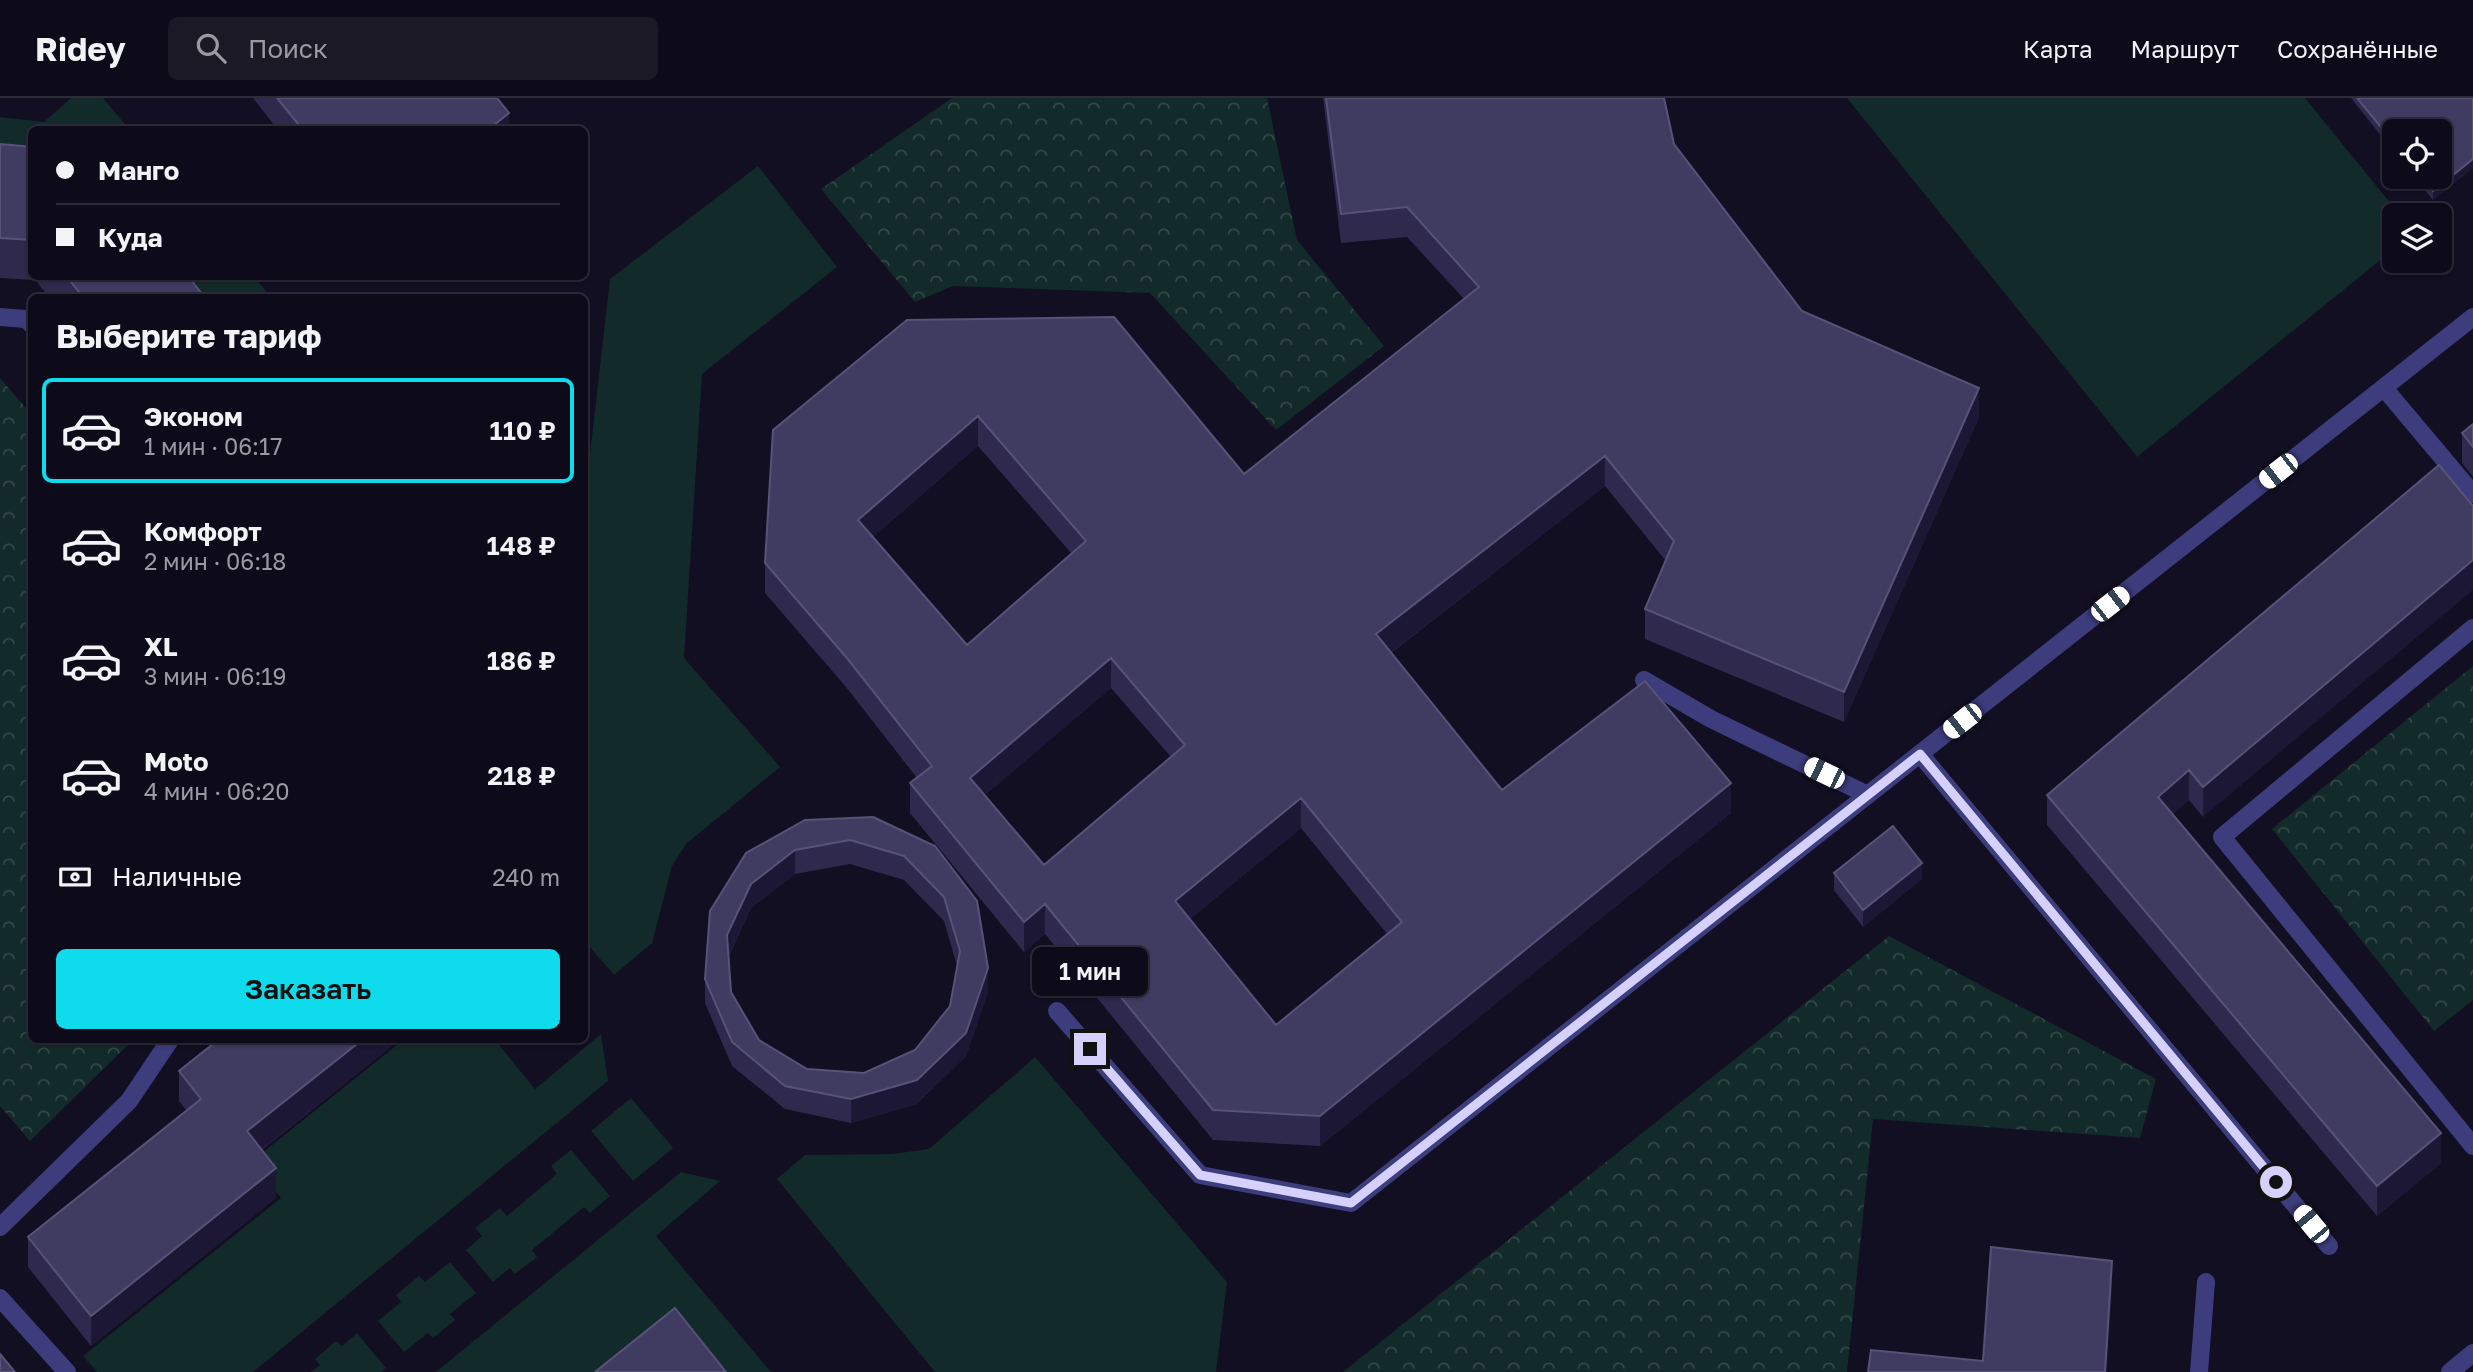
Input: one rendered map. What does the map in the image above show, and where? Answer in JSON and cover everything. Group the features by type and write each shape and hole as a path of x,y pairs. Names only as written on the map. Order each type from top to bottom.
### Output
{"lane":[{"path":"0,317 28,321"},
{"path":"1058,1011 1200,1175 1351,1203 2473,317"},
{"path":"2384,388 2473,494"},
{"path":"2473,628 2222,837 2473,1146"},
{"path":"1644,680 1711,719 1868,795"},
{"path":"1920,754 2329,1246"},
{"path":"0,1227 128,1101 168,1043"},
{"path":"2199,1372 2206,1283"},
{"path":"0,1298 67,1372"},
{"path":"2450,1372 2473,1353"}],"green space":[{"path":"71,98 103,98 126,126 28,126 28,177 0,175 0,117 44,122"},
{"path":"952,98 1267,98 1297,240 1384,346 1276,430 1150,293 953,286 915,302 821,189"},
{"path":"1847,98 2305,98 2390,203 2382,203 2382,259 2137,457"},
{"path":"758,166 837,267 702,374 684,658 780,767 686,844 672,866 652,943 614,975 588,945 588,471 610,279"},
{"path":"170,280 257,280 268,294 182,294"},
{"path":"0,378 28,410 28,1043 130,1043 30,1141 0,1106"},
{"path":"2473,666 2473,1000 2434,1031 2272,829"},
{"path":"1889,936 2156,1079 2140,1138 1873,1119 1847,1372 1343,1372"},
{"path":"601,1034 608,1081 253,1372 97,1372 83,1356 281,1198 252,1161 399,1043 497,1043 535,1089"},
{"path":"1035,1057 1227,1282 1216,1372 935,1372 777,1179 805,1155 892,1154 929,1149"},
{"path":"631,1098 673,1148 633,1181 591,1131"},
{"path":"571,1150 610,1196 590,1213 584,1207 532,1250 537,1257 515,1274 510,1268 493,1282 466,1250 482,1236 475,1228 500,1208 507,1216 557,1174 551,1166"},
{"path":"681,1172 720,1181 656,1236 771,1372 436,1372"},
{"path":"450,1262 476,1293 450,1314 455,1320 433,1338 428,1333 404,1352 378,1321 401,1302 396,1295 419,1276 425,1282"},
{"path":"357,1333 386,1368 381,1372 311,1372 320,1365 315,1359 336,1341 342,1346"}],"building":[{"path":"277,98 497,98 509,113 493,126 300,126"},
{"path":"1326,98 1664,98 1674,144 1802,311 1979,388 1844,692 1645,609 1674,541 1605,456 1376,634 1502,790 1645,681 1731,783 1320,1116 1213,1110 1045,904 1024,922 910,783 932,766 846,657 765,563 773,430 907,320 1114,317 1244,474 1479,287 1407,207 1341,214","holes":["978,416 1086,541 967,645 858,520","1111,658 1185,745 1044,865 970,778","1301,798 1402,922 1276,1025 1175,901"]},
{"path":"2357,98 2473,98 2473,159 2452,176 2452,119 2382,119 2382,128"},
{"path":"0,144 28,147 28,240 0,238"},
{"path":"69,280 191,280 202,294 81,294"},
{"path":"2473,424 2473,447 2462,433"},
{"path":"2439,465 2473,506 2473,560 2203,787 2189,770 2158,797 2441,1133 2377,1186 2047,795"},
{"path":"873,817 935,846 977,901 988,968 966,1033 917,1080 851,1099 785,1086 732,1042 705,979 710,911 746,853 805,820","holes":["850,840 904,856 944,897 960,951 950,1006 915,1050 864,1073 807,1069 759,1040 731,992 727,935 751,884 795,850"]},
{"path":"1893,826 1922,863 1863,910 1834,873"},
{"path":"214,1043 358,1043 247,1131 276,1168 91,1316 28,1237 201,1099 179,1071"},
{"path":"1991,1247 2112,1261 2105,1372 1868,1372 1871,1350 1983,1361"},
{"path":"675,1308 726,1372 595,1372"},
{"path":"0,1354 15,1372 0,1372"}],"route":[{"path":"1090,1049 1200,1175 1351,1203 1920,754 2276,1182"}]}
